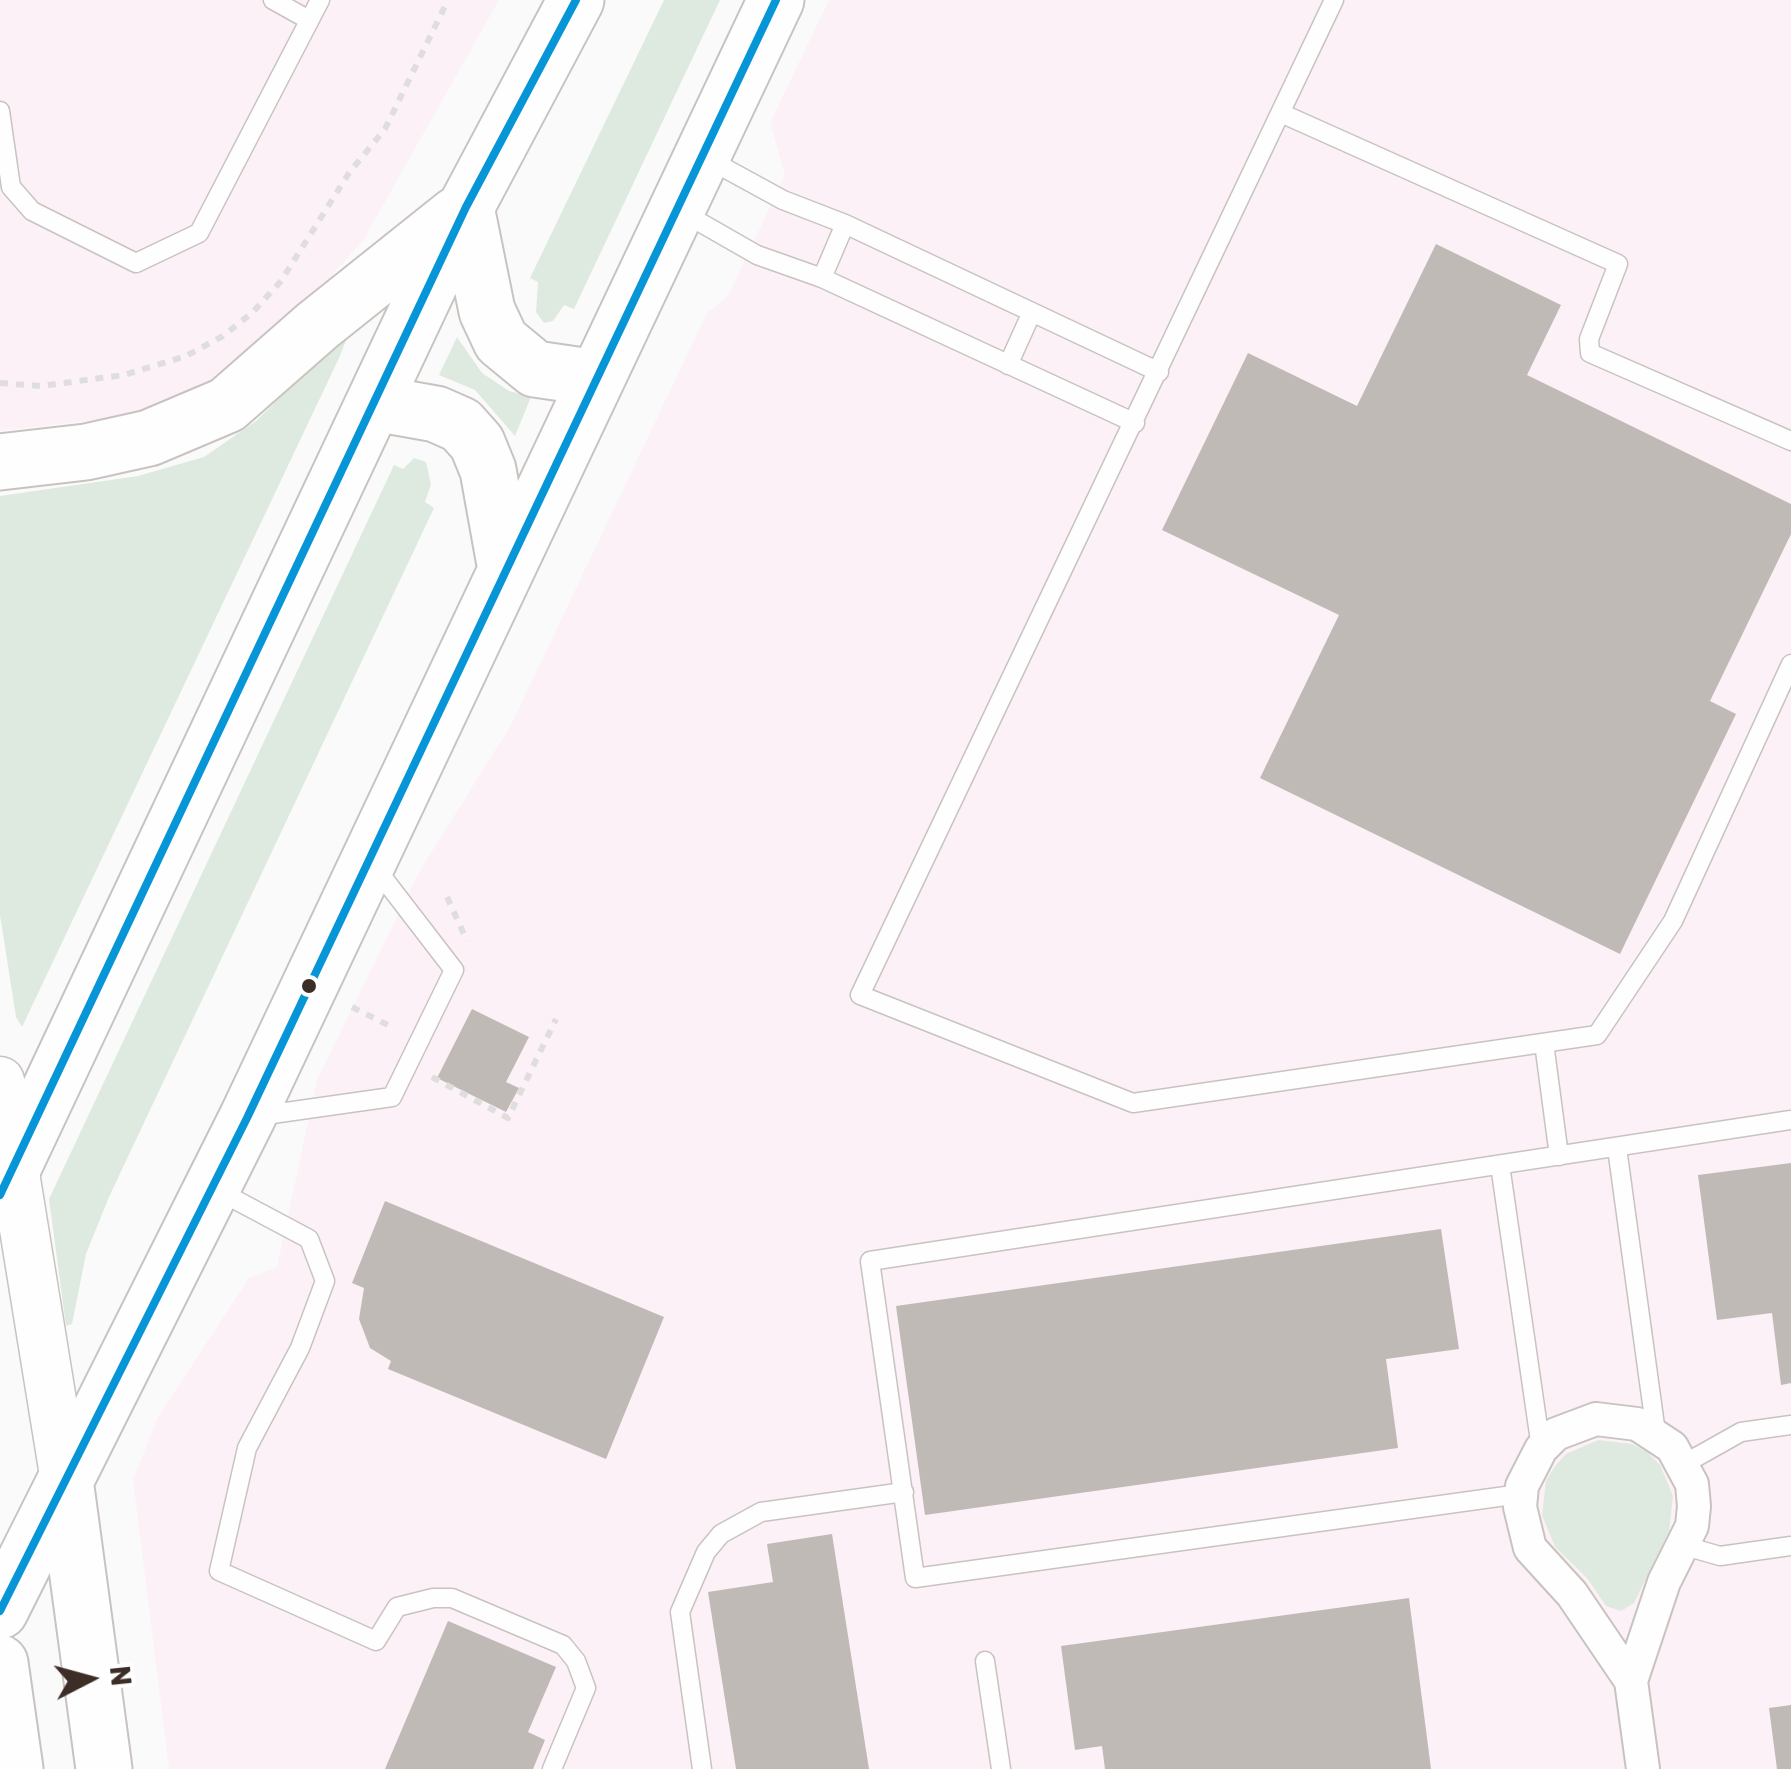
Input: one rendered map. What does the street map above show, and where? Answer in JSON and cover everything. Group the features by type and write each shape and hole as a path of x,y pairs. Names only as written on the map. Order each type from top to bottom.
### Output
{"highway":[{"path":"7,1180 466,207 576,0"},
{"path":"0,1611 66,1487 247,1118 776,0"},
{"path":"466,207 487,311 501,341 535,369 597,378"},
{"path":"0,462 86,452 148,438 227,404 316,326 466,207"},
{"path":"374,403 436,414 461,426 477,444 488,470 506,570"},
{"path":"66,1487 104,1769"},
{"path":"0,1663 14,1769"}],"street":[{"path":"0,1081 7,1180 66,1487"},
{"path":"1631,1681 1664,1582 1685,1546 1694,1506 1684,1464 1656,1434 1637,1424 1596,1419 1556,1434 1529,1466 1520,1494 1523,1528 1530,1548 1572,1594 1631,1681 1644,1769"}],"lane":[{"path":"272,0 309,20"},
{"path":"0,111 11,187 32,210 136,264 199,233 320,0"},
{"path":"1334,0 860,994 1133,1103 1597,1035 1672,921 1791,664"},
{"path":"1282,114 1618,264 1590,340 1590,353 1791,441"},
{"path":"702,156 782,200 846,224 1159,372"},
{"path":"677,210 757,255 822,278 1134,423"},
{"path":"822,278 846,224"},
{"path":"1008,365 1032,312"},
{"path":"247,1118 392,1098 454,970 368,858"},
{"path":"1544,1043 1559,1156"},
{"path":"1520,1494 915,1578 870,1261 1791,1120"},
{"path":"1617,1148 1656,1434"},
{"path":"1500,1165 1541,1449"},
{"path":"212,1188 309,1239 325,1281 300,1348 247,1448 219,1571 376,1641 398,1607 452,1598 563,1645 576,1662 586,1688 552,1769"},
{"path":"1684,1464 1740,1432 1791,1425"},
{"path":"702,1769 680,1612 706,1552 722,1534 761,1512 904,1492"},
{"path":"1685,1546 1720,1556 1791,1546"},
{"path":"985,1661 1001,1769"}],"path":[{"path":"0,383 41,386 124,374 186,356 223,336 253,312 282,281 349,174 385,129 448,0"},
{"path":"448,897 466,932 470,954"},
{"path":"352,1007 390,1026"},
{"path":"438,1066 431,1080 508,1118 556,1019"}],"shaded area":[{"path":"0,0 499,0 364,239 265,352 152,413 0,431"},
{"path":"664,0 720,0 574,309 564,305 553,321 544,323 536,312 538,282 530,278"},
{"path":"829,0 1791,0 1791,1769 169,1769 133,1480 158,1417 249,1278 277,1267 317,1080 419,872 511,725 707,313 728,296 785,175 770,123"},
{"path":"346,317 355,318 339,358 22,1027 16,1017 0,915 0,496 138,476 204,457 256,421 292,386"},
{"path":"457,337 482,373 509,391 531,397 515,436 475,390 439,375"},
{"path":"414,458 426,462 431,484 425,502 434,508 109,1197 86,1254 72,1324 66,1326 49,1199 394,465 403,469"},
{"path":"1598,1440 1632,1444 1647,1452 1660,1465 1673,1496 1669,1531 1634,1603 1621,1611 1606,1606 1587,1578 1555,1547 1542,1515 1546,1481 1555,1466 1566,1454"}],"building":[{"path":"1436,244 1561,305 1527,375 1791,504 1791,534 1710,701 1736,714 1620,954 1260,778 1339,615 1162,530 1248,353 1357,406"},
{"path":"472,1009 529,1037 506,1082 519,1088 506,1112 437,1078"},
{"path":"1791,1163 1791,1383 1781,1385 1772,1313 1717,1320 1698,1175"},
{"path":"385,1201 664,1317 606,1459 388,1369 391,1361 370,1348 359,1319 364,1288 352,1283"},
{"path":"1441,1229 1459,1349 1386,1359 1398,1448 925,1515 896,1306"},
{"path":"832,1534 869,1769 736,1769 708,1592 773,1582 767,1544"},
{"path":"1409,1598 1431,1769 1105,1769 1102,1746 1075,1750 1061,1646"},
{"path":"448,1621 556,1667 528,1732 545,1740 533,1769 385,1769"},
{"path":"1791,1705 1791,1769 1777,1769 1769,1708"}],"transit line":[{"path":"0,1195 466,207 576,0"},
{"path":"0,1611 247,1118 776,0"}]}
